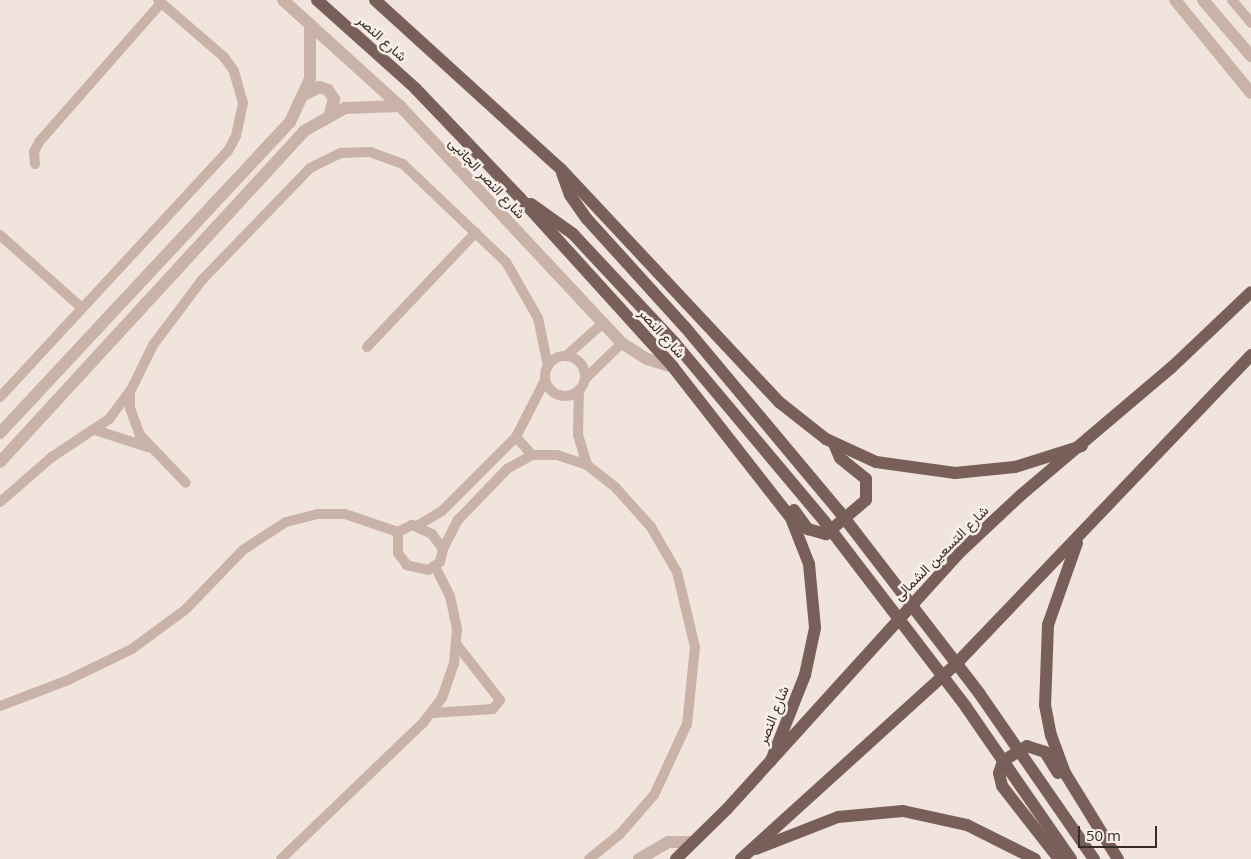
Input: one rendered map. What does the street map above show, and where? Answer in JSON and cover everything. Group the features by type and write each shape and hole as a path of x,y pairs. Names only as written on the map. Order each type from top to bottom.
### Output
{"main road":[{"name":"شارع النصر","path":"317,0 415,88 520,198 673,367 772,490 805,549 815,612 809,660 771,761"},
{"name":"شارع النصر","path":"375,0 560,168 779,402 834,444 876,462 955,473 1015,468 1082,446"},
{"path":"560,168 570,195 587,219 766,422 863,541 978,693 1094,859"},
{"path":"520,198 573,234 674,342 824,521 966,707 1071,859"},
{"name":"شارع التسعين الشمالى","path":"676,859 771,761 943,569 1021,494 1082,446 1251,292"},
{"path":"744,856 955,666 1251,355"},
{"path":"772,490 785,497 812,532 822,535 835,530 863,504 869,488 863,474 840,458 834,444"},
{"path":"1081,534 1056,592 1044,657 1047,720 1060,760 1118,859"},
{"path":"1059,859 1002,786 999,768 1018,748 1036,747 1073,785"},
{"path":"744,856 838,817 903,811 967,825 1035,859"}],"street":[{"name":"شارع النصر الجانبى","path":"283,0 400,106 622,343 647,359 673,367"},
{"path":"1176,0 1251,93"},
{"path":"1203,0 1251,56"},
{"path":"1232,0 1251,23"},
{"path":"0,396 228,151 241,120 240,87 229,64 159,1 38,142 34,152 35,164"},
{"path":"0,433 290,122 306,94 312,63 310,24"},
{"path":"306,94 319,87 328,90 334,99 330,113"},
{"path":"0,462 304,131 330,113 361,105 400,106"},
{"path":"0,502 52,457 95,430 115,412 130,390 153,345 202,280 310,168 330,156 370,152 402,164 506,262 524,289 538,318 548,366 545,380 516,437 442,510 417,526"},
{"path":"367,347 476,232"},
{"path":"0,235 82,308"},
{"path":"548,366 566,356 604,324"},
{"path":"587,465 578,435 579,390 584,379 622,343"},
{"path":"566,356 580,364 584,379"},
{"path":"545,380 549,388 563,396 579,390"},
{"path":"130,390 130,408 148,447 186,483"},
{"path":"95,430 148,447"},
{"path":"516,437 532,455"},
{"path":"281,859 432,713 449,681 457,645 454,612 435,567 443,549 468,508 507,469 532,455 557,455 587,465 635,506 665,548 692,621 695,673 687,724 667,772 638,815 589,859"},
{"path":"0,706 68,680 132,649 186,609 243,550 286,522 318,514 345,514 398,532"},
{"path":"398,532 407,526 417,526 432,534 443,549"},
{"path":"398,532 398,553 407,565 421,571 435,567"},
{"path":"432,713 494,709 500,700 457,645"},
{"path":"639,859 656,846 693,842"}]}
